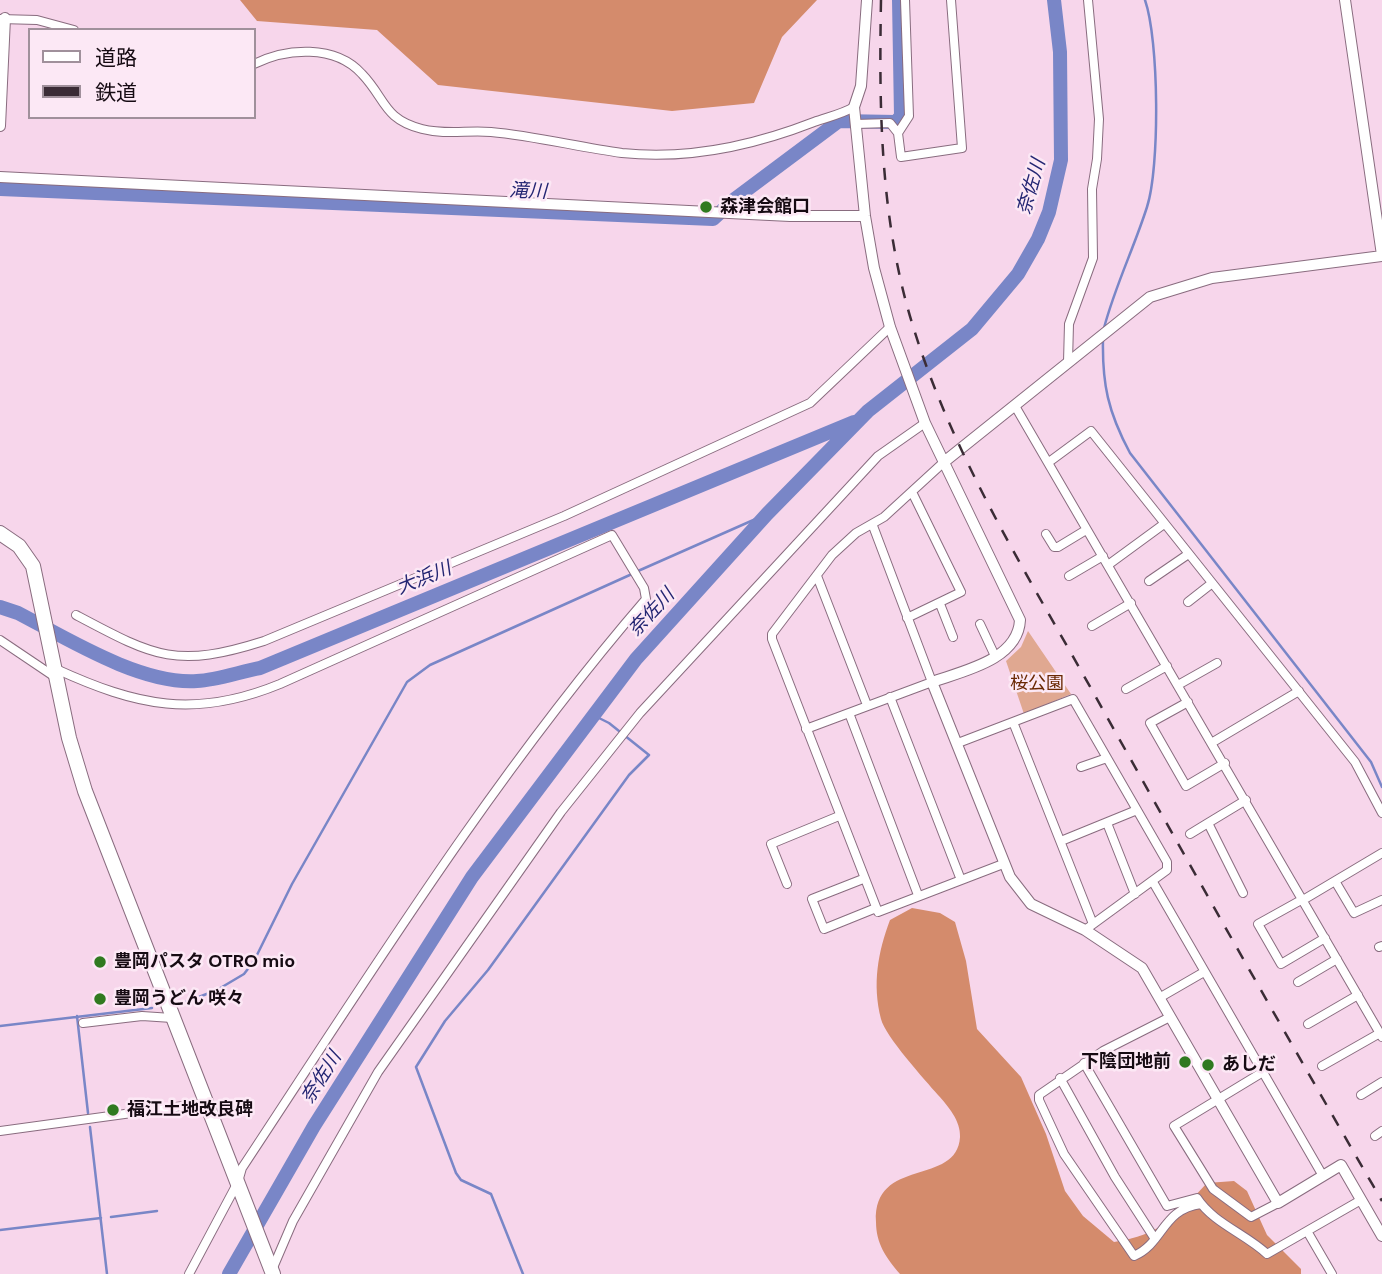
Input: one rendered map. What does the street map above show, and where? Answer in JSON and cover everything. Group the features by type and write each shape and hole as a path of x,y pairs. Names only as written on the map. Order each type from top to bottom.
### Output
{"highway":[{"path":"0,533 19,546 33,566 69,738 85,791 271,1269"}],"street":[{"path":"806,729 995,656 1015,641 1020,620 925,423 890,327 865,216 854,107 861,86 867,0"},
{"path":"898,134 909,116 905,0"},
{"path":"856,124 890,124 898,134 901,157 962,148 951,0"},
{"path":"1073,358 1069,324 1093,258 1092,189 1099,119 1088,0"},
{"path":"1003,863 878,912 839,817 772,635 840,548 856,533 873,526 944,462 1150,297 1212,278 1382,255 1345,0"},
{"path":"0,126 3,18 37,20 67,28"},
{"path":"256,63 268,57 302,50 353,66 362,74 390,115 422,129 442,133 489,132 625,153 736,147 770,138 854,107"},
{"path":"0,177 790,216 865,216"},
{"path":"76,615 125,642 178,658 225,653 264,640 564,516 810,404 890,327"},
{"path":"1015,406 1213,742 1381,1035 1322,1066"},
{"path":"271,1269 293,1221 378,1072 561,812 640,713 878,456 925,423"},
{"path":"1049,462 1091,431 1187,555 1355,762 1382,813"},
{"path":"906,618 961,592 912,492"},
{"path":"1108,565 1164,524"},
{"path":"873,526 906,618 958,743 1003,863 1031,904 1089,927 1142,968 1278,1203"},
{"path":"1046,534 1054,547 1058,547 1086,530"},
{"path":"0,640 116,695 152,703 208,704 243,698 612,535 644,588 646,599 579,679 421,896 242,1168 239,1186 190,1274"},
{"path":"1149,581 1187,555"},
{"path":"1069,576 1103,556"},
{"path":"817,576 867,705"},
{"path":"1188,602 1211,584"},
{"path":"1092,626 1131,603"},
{"path":"940,604 953,637"},
{"path":"980,624 995,656"},
{"path":"1178,685 1217,663"},
{"path":"1126,689 1167,666"},
{"path":"1213,742 1299,691"},
{"path":"890,697 961,880"},
{"path":"958,743 1073,699 1167,862 1167,870 1089,927"},
{"path":"1188,702 1150,723 1186,786 1225,763"},
{"path":"849,712 918,895"},
{"path":"1013,722 1061,841 1089,927"},
{"path":"1081,767 1107,758"},
{"path":"1190,834 1246,800"},
{"path":"1061,841 1137,810"},
{"path":"787,884 771,844 839,817"},
{"path":"1107,823 1135,894"},
{"path":"1208,823 1243,893"},
{"path":"1325,938 1281,964 1258,924 1382,853"},
{"path":"863,879 812,899 824,929 876,908"},
{"path":"1153,881 1323,1176"},
{"path":"1335,881 1354,913 1382,900"},
{"path":"1298,982 1337,959"},
{"path":"1159,998 1204,972"},
{"path":"1308,1024 1358,995"},
{"path":"83,1023 142,1016 172,1018"},
{"path":"1170,1017 1060,1078 1040,1095 1039,1100 1064,1154 1134,1256 1146,1251 1177,1211 1201,1204"},
{"path":"1084,1063 1167,1206 1197,1198 1201,1204 1267,1254 1361,1200"},
{"path":"1263,1072 1174,1126 1213,1189 1251,1217 1341,1165 1382,1237"},
{"path":"1060,1078 1115,1177 1155,1238"},
{"path":"1362,1094 1382,1082"},
{"path":"0,1131 205,1103"},
{"path":"1307,1231 1332,1274"}],"green space":[{"name":"桜公園","path":"1028,631 1071,694 1024,714 1006,661 1021,647"}],"shaded area":[{"path":"240,0 817,0 782,37 754,103 672,111 438,85 377,30 257,21"},
{"path":"912,908 940,913 955,922 966,961 977,1029 1021,1077 1046,1134 1065,1191 1083,1216 1114,1242 1130,1239 1166,1222 1207,1183 1234,1181 1247,1191 1267,1235 1301,1269 1301,1274 900,1274 886,1256 878,1237 876,1222 879,1201 887,1188 900,1179 945,1162 955,1152 960,1137 953,1114 897,1047 884,1027 878,1006 878,968 890,920"}],"waterway":[{"name":"滝川","path":"0,189 713,219 736,198 839,121 896,122 901,116 899,0"},
{"name":"奈佐川","path":"229,1274 314,1126 472,877 636,659 767,514 868,411 972,329 1018,274 1038,239 1049,212 1061,160 1060,52 1054,0"},
{"path":"1104,328 1142,222 1151,188 1156,104 1153,44 1145,0"},
{"path":"1103,338 1108,397 1116,424 1130,453 1371,762 1382,787"},
{"name":"大浜川","path":"0,607 18,613 104,658 152,676 197,681 220,678 260,668 854,422"},
{"path":"638,571 767,514"},
{"path":"178,1005 217,990 244,974 254,961 292,884 407,682 430,665 632,574"},
{"path":"523,1274 491,1194 461,1180 456,1173 416,1067 445,1021 488,970 629,775 649,755 609,723 595,716"},
{"path":"0,1026 152,1008"},
{"path":"77,1016 88,1113"},
{"path":"90,1127 107,1274"},
{"path":"111,1217 157,1211"},
{"path":"0,1230 101,1218"}],"railway":[{"path":"881,0 881,122 893,243 912,323 948,419 992,512 1382,1201"}],"place":[{"name":"森津会館口","path":"706,207"},
{"name":"豊岡パスタ OTRO mio","path":"100,962"},
{"name":"豊岡うどん 咲々","path":"100,999"},
{"name":"下陰団地前","path":"1185,1062"},
{"name":"あしだ","path":"1208,1065"},
{"name":"福江土地改良碑","path":"113,1110"}]}
